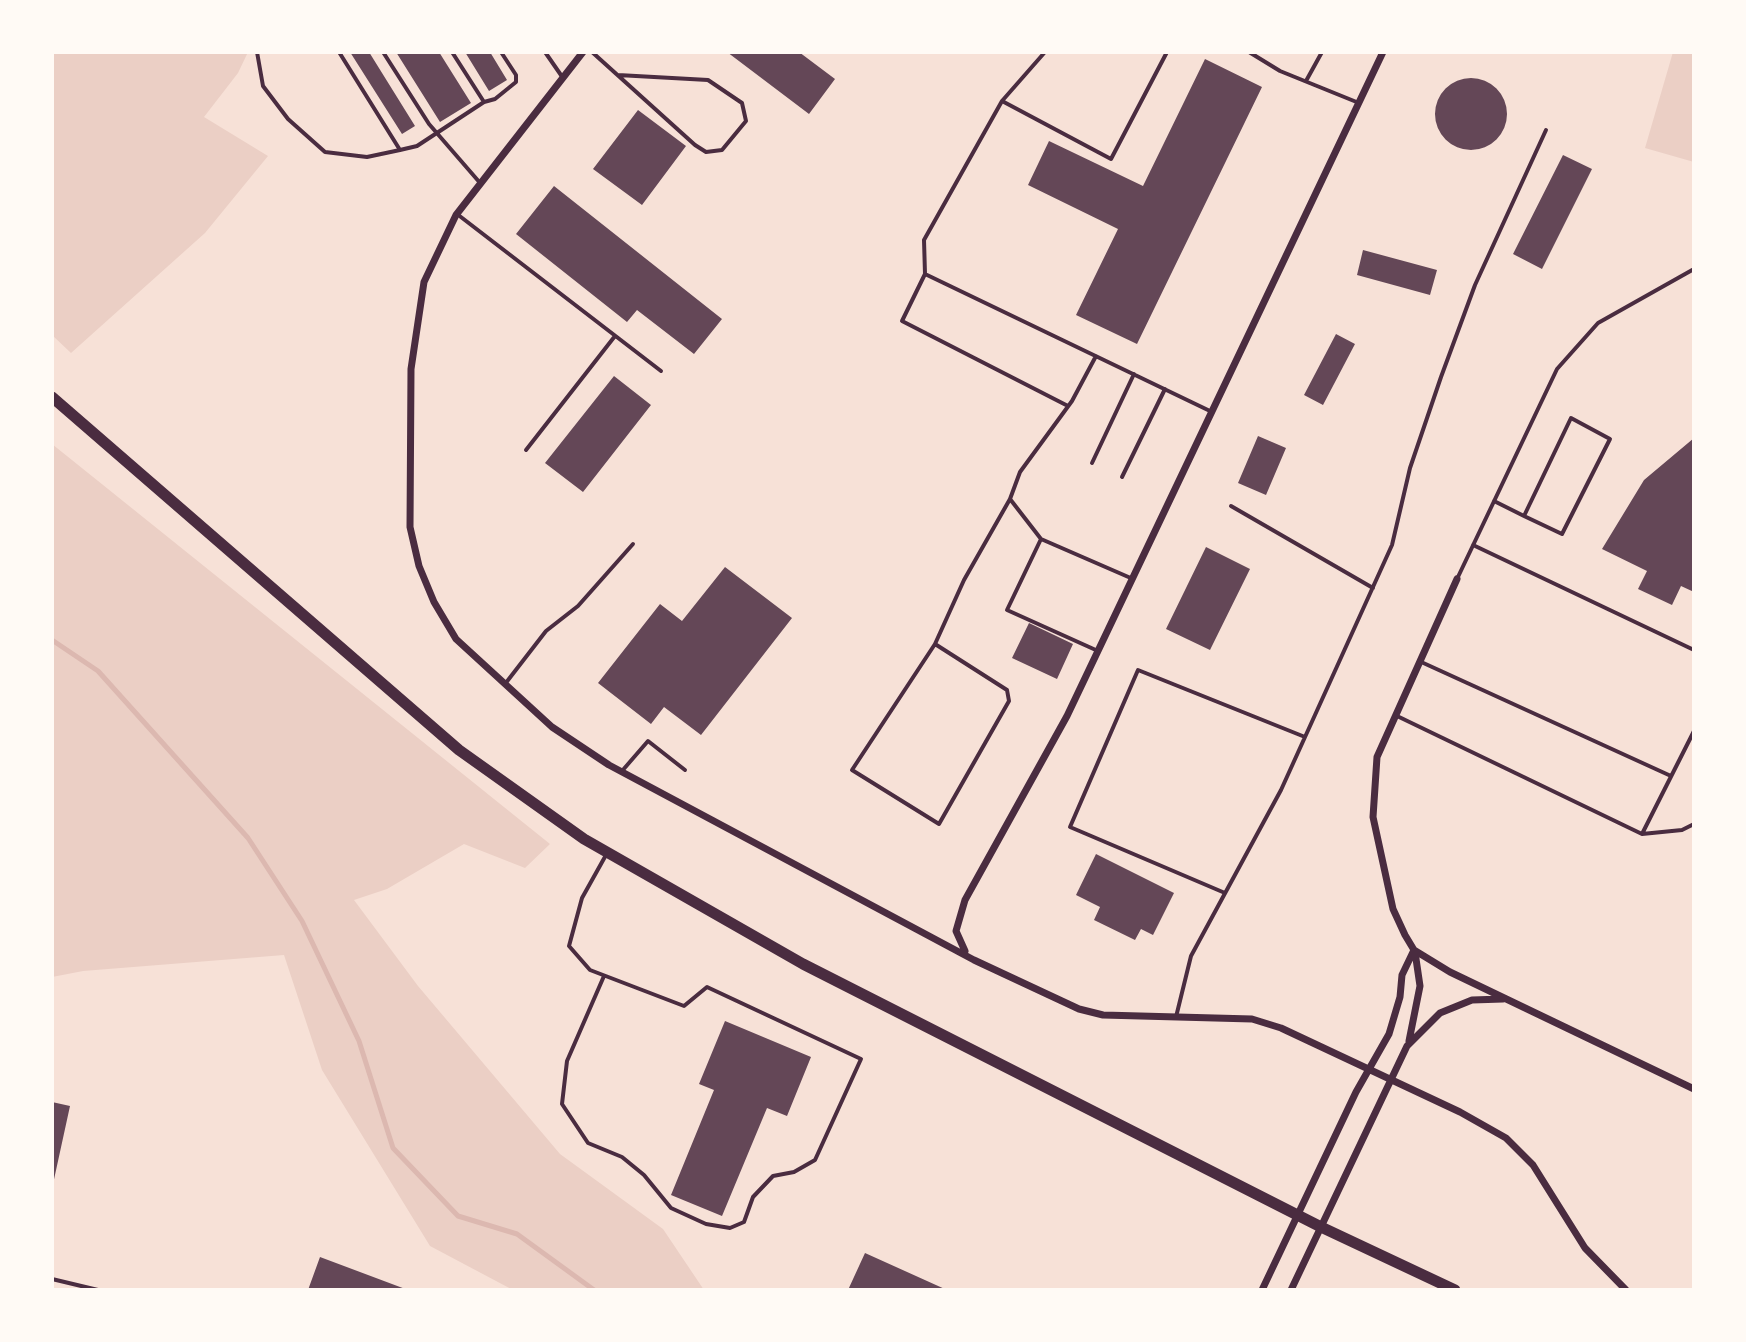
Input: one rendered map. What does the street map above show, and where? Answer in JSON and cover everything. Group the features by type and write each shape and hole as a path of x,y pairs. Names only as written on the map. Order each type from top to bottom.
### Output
{"main road":[{"path":"52,397 459,750 527,801 607,853 803,964 1321,1227 1455,1290"}],"street":[{"path":"583,52 457,214 424,282 411,369 410,527 419,566 434,602 456,639 552,727 622,771 688,810 1079,1009 1103,1015 1252,1019 1281,1028 1370,1069 1506,1138 1533,1165 1585,1248 1626,1290"},
{"path":"966,953 956,931 965,900 1067,716 1383,52"},
{"path":"1291,1290 1407,1046 1420,986 1420,966 1393,909 1373,817 1377,757 1457,579"},
{"path":"1414,950 1505,999 1694,1089"},
{"path":"1262,1290 1389,1034 1400,997 1402,975 1414,950"},
{"path":"1407,1046 1440,1013 1472,1000 1505,999"}],"lane":[{"path":"257,52 263,86 288,119 325,152 367,157 417,146 484,102 495,99 516,82 516,75 501,52"},
{"path":"339,52 400,150"},
{"path":"383,52 438,134 481,184"},
{"path":"452,52 484,102"},
{"path":"545,52 563,78"},
{"path":"592,52 618,75 706,152 722,150 746,121 742,103 708,80 618,75"},
{"path":"1045,52 1002,101 924,240 925,274 902,321 1068,406"},
{"path":"1002,101 1111,159 1167,52"},
{"path":"1249,52 1306,81 1360,103"},
{"path":"1306,81 1322,52"},
{"path":"1176,1019 1191,956 1305,737 1392,545 1410,468 1470,298 1546,130"},
{"path":"457,214 661,371"},
{"path":"1457,579 1557,369 1598,323 1694,269"},
{"path":"925,274 1213,412"},
{"path":"526,450 615,336"},
{"path":"935,644 1007,690 1009,701 939,824 852,770 935,644 976,556 1010,499 1020,472 1068,406 1096,356"},
{"path":"1092,463 1134,374"},
{"path":"1122,477 1165,389"},
{"path":"1494,501 1524,516 1562,534 1610,439 1571,418 1524,516"},
{"path":"1010,499 1041,539 1133,579"},
{"path":"1231,506 1373,588"},
{"path":"1041,539 1007,610 1098,651"},
{"path":"503,685 546,631 578,606 633,544"},
{"path":"1473,545 1694,650"},
{"path":"1419,661 1671,776"},
{"path":"1225,893 1070,827 1138,670 1305,737"},
{"path":"1395,715 1642,834 1682,830 1694,824"},
{"path":"1642,834 1694,731"},
{"path":"622,771 648,741 685,770"},
{"path":"604,976 567,1061 562,1104 588,1143 622,1157 644,1175 671,1208 706,1224 730,1228 744,1222 753,1197 773,1176 794,1172 815,1160 861,1059 707,987 684,1006 590,970 569,946 582,898 607,853"},
{"path":"52,1279 98,1290"}],"shaded area":[{"path":"52,52 248,52 238,73 204,117 268,156 205,233 71,353 52,335"},
{"path":"1673,52 1694,52 1694,162 1645,148"},
{"path":"52,444 550,844 525,868 464,844 387,889 354,900 418,986 560,1154 663,1229 704,1290 513,1290 430,1246 322,1070 284,955 83,971 52,977"}],"building":[{"path":"350,52 369,52 415,126 402,134"},
{"path":"396,52 439,52 471,103 440,122"},
{"path":"465,52 490,52 507,80 489,91"},
{"path":"727,52 799,52 835,79 809,114"},
{"path":"1205,59 1262,87 1137,344 1076,315 1118,229 1028,185 1049,141 1143,186"},
{"path":"1471,78 1497,88 1507,114 1497,140 1471,150 1445,140 1435,114 1445,88"},
{"path":"638,110 686,146 642,205 593,169"},
{"path":"1563,155 1592,169 1542,269 1513,254"},
{"path":"554,186 722,319 694,354 637,310 627,322 516,234"},
{"path":"1363,250 1437,270 1430,295 1357,275"},
{"path":"1336,334 1355,344 1323,405 1304,395"},
{"path":"614,376 651,405 583,492 545,463"},
{"path":"1258,436 1286,448 1266,495 1238,483"},
{"path":"1694,438 1694,592 1681,586 1672,605 1638,589 1647,571 1602,549 1644,480"},
{"path":"1206,547 1250,569 1210,650 1166,629"},
{"path":"725,567 792,618 701,735 664,707 651,724 598,683 660,604 682,621"},
{"path":"1029,623 1073,644 1057,679 1012,658"},
{"path":"1096,854 1174,893 1153,935 1141,929 1135,940 1094,920 1100,907 1076,895"},
{"path":"725,1021 811,1057 787,1116 767,1108 722,1216 671,1195 714,1090 699,1084"},
{"path":"52,1102 70,1106 53,1184 52,1184"},
{"path":"865,1253 947,1290 848,1290"},
{"path":"320,1257 408,1290 308,1290"}],"waterway":[{"path":"52,640 98,671 248,838 302,921 359,1041 393,1148 458,1216 517,1234 594,1290"}]}
